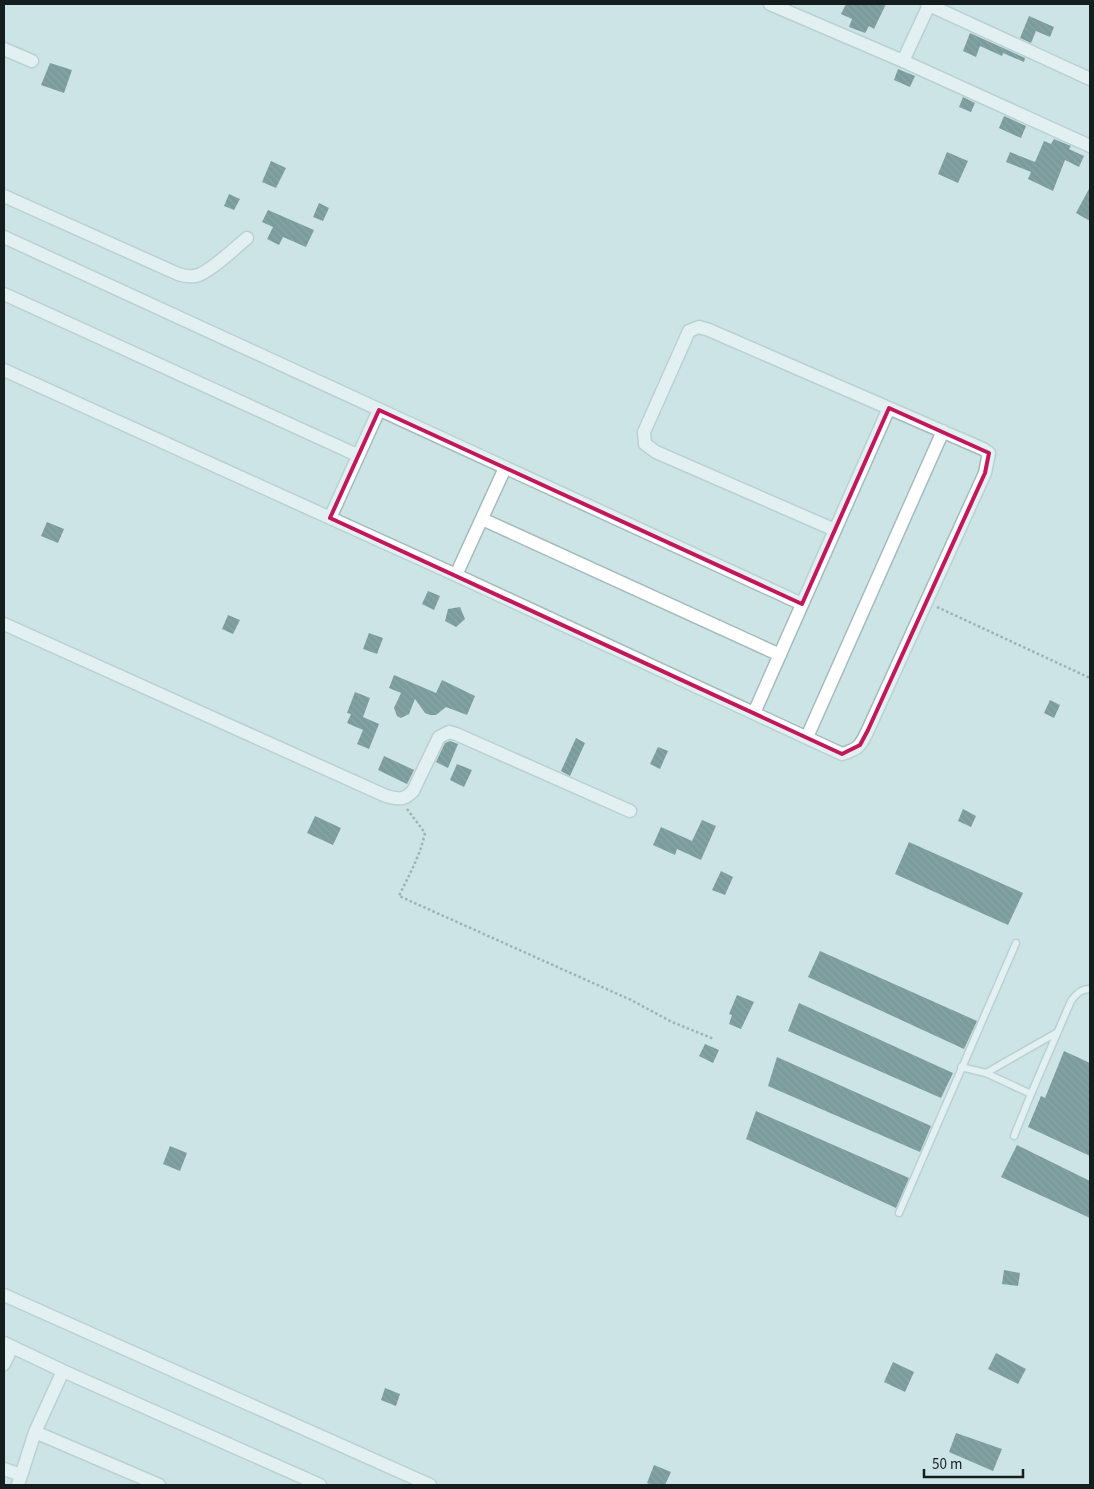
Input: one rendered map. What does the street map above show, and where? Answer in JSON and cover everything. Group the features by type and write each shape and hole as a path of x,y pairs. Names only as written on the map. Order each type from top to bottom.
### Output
{"street":[{"path":"770,4 904,61 1090,146"},
{"path":"904,61 928,4 1090,79"},
{"path":"4,49 32,61"},
{"path":"4,196 178,274 189,277 197,276 207,270 247,238"},
{"path":"4,237 802,604"},
{"path":"4,294 357,455"},
{"path":"4,370 456,575 842,754 860,746 985,473 989,453 943,431 709,330 699,327 689,331 644,432 644,441 648,447 835,530"},
{"path":"754,713 889,408"},
{"path":"330,518 379,410"},
{"path":"807,738 943,431"},
{"path":"456,575 505,468"},
{"path":"482,519 780,655"},
{"path":"4,624 386,796 396,798 407,797 413,791 439,737 449,732 630,810"},
{"path":"4,1295 430,1485"},
{"path":"4,1364 8,1345 320,1485"},
{"path":"4,1469 19,1480 35,1432 63,1371"},
{"path":"35,1432 159,1485"}],"lane":[{"path":"899,1213 1016,942"},
{"path":"1014,1136 1071,1001 1077,993 1090,989"},
{"path":"986,1073 1056,1033"},
{"path":"962,1067 986,1073 1031,1094"}],"path":[{"path":"926,602 1090,678"},
{"path":"396,798 408,810 425,833 414,867 399,896 631,1000 672,1022 714,1039"}],"highlighted area":[{"path":"889,408 989,453 985,473 868,730 860,745 842,754 330,518 379,410 802,604"}],"building":[{"path":"846,4 886,4 874,29 869,26 865,33 849,27 852,19 841,14"},
{"path":"1029,16 1054,27 1050,37 1036,31 1031,43 1020,38"},
{"path":"970,33 1025,58 1024,62 1003,53 1002,56 980,46 976,57 963,51"},
{"path":"50,63 72,70 64,93 41,85"},
{"path":"898,69 915,76 910,87 894,80"},
{"path":"963,97 975,103 971,112 959,107"},
{"path":"1004,116 1026,126 1021,138 999,128"},
{"path":"1054,139 1071,146 1069,149 1084,156 1079,167 1065,160 1053,191 1028,179 1031,172 1006,162 1010,152 1035,162 1044,141 1051,144"},
{"path":"947,152 968,161 958,183 938,174"},
{"path":"271,161 286,168 276,188 262,182"},
{"path":"1090,187 1090,221 1076,213"},
{"path":"229,194 240,199 234,210 224,206"},
{"path":"319,203 329,208 323,221 313,217"},
{"path":"268,210 314,230 306,247 283,237 279,245 267,239 273,227 262,222"},
{"path":"47,522 64,529 58,543 41,536"},
{"path":"428,591 440,596 434,610 422,604"},
{"path":"460,607 465,619 456,627 445,621 448,609"},
{"path":"228,615 240,620 233,634 222,629"},
{"path":"369,633 383,638 377,654 363,649"},
{"path":"394,675 436,693 442,680 475,696 467,715 446,707 436,715 430,715 425,713 415,699 409,714 401,718 397,716 394,708 401,693 389,688"},
{"path":"355,692 370,698 363,717 379,724 369,749 357,744 363,730 347,723 351,714 347,713"},
{"path":"1050,700 1060,705 1054,718 1044,713"},
{"path":"576,738 585,743 570,776 561,771"},
{"path":"450,741 458,744 448,768 436,762 445,743"},
{"path":"658,747 668,751 660,769 650,764"},
{"path":"384,756 414,770 407,784 378,770"},
{"path":"457,764 472,770 464,787 450,780"},
{"path":"963,809 976,816 971,827 958,821"},
{"path":"315,816 341,828 333,845 307,833"},
{"path":"702,820 716,826 701,860 677,849 675,855 653,845 661,827 692,841"},
{"path":"909,842 1023,893 1008,925 895,874"},
{"path":"721,871 733,877 725,895 712,890"},
{"path":"820,951 977,1021 964,1049 808,977"},
{"path":"737,995 754,1002 741,1029 729,1024 732,1015 729,1014"},
{"path":"799,1003 953,1073 941,1098 788,1031"},
{"path":"705,1044 719,1050 713,1063 699,1056"},
{"path":"1064,1051 1090,1063 1090,1156 1028,1127 1041,1096 1045,1098"},
{"path":"777,1057 931,1126 920,1152 768,1086"},
{"path":"756,1111 909,1178 896,1208 746,1139"},
{"path":"1017,1145 1090,1181 1090,1218 1001,1177"},
{"path":"170,1146 187,1153 180,1171 163,1164"},
{"path":"1004,1270 1020,1273 1018,1286 1002,1284"},
{"path":"996,1353 1026,1369 1018,1384 988,1369"},
{"path":"893,1362 914,1372 905,1392 884,1382"},
{"path":"385,1388 400,1394 396,1406 381,1400"},
{"path":"956,1433 1002,1449 993,1471 949,1452"},
{"path":"654,1465 671,1472 665,1485 647,1483"}]}
